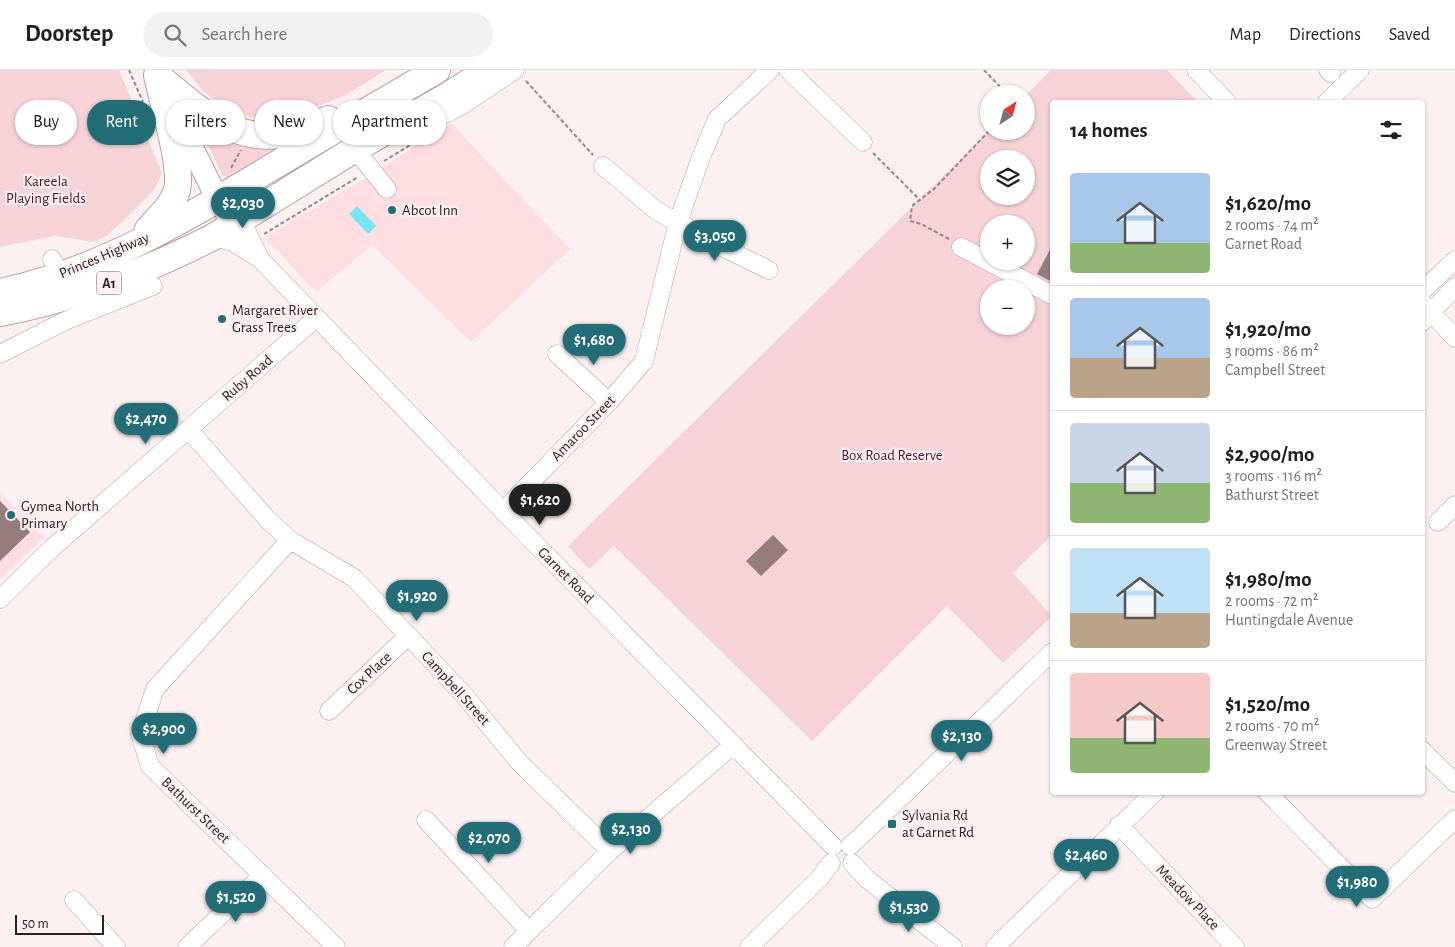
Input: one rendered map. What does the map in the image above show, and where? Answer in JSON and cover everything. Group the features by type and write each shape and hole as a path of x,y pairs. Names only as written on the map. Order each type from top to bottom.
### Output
{"highway":[{"name":"Princes Highway","path":"385,100 437,70"},
{"name":"Princes Highway","path":"446,107 488,70"},
{"path":"155,73 209,118 234,130 249,134 266,136 293,133 333,116"},
{"path":"135,244 169,206 177,190 176,157 155,73"},
{"name":"Princes Highway","path":"0,292 37,283 56,267 135,244 218,199 333,131"},
{"name":"Princes Highway","path":"0,313 26,308 96,288 158,264 238,228 355,149 365,145"}],"main road":[{"path":"155,73 218,199 238,228"}],"street":[{"name":"Amaroo Street","path":"503,511 609,402 644,361 678,222 717,118 770,70"},
{"path":"788,70 863,142"},
{"path":"1196,70 1225,100"},
{"path":"1329,100 1360,70"},
{"path":"446,114 518,74"},
{"path":"355,149 387,189"},
{"path":"603,166 657,211 724,248 769,270"},
{"name":"Garnet Road","path":"260,259 245,225 238,228 233,242 260,259 503,511 838,852"},
{"path":"961,247 1050,294"},
{"path":"1425,288 1455,260"},
{"path":"0,354 65,321 152,286"},
{"path":"1455,287 1425,313 1455,338"},
{"name":"Ruby Road","path":"0,599 52,548 316,318"},
{"path":"557,354 609,402"},
{"name":"Campbell Street","path":"188,429 268,520 290,540 354,578 464,695 518,761 610,852"},
{"path":"1438,522 1455,505"},
{"name":"Bathurst Street","path":"290,540 155,689 140,734 150,766 336,947"},
{"name":"Cox Place","path":"329,711 408,636"},
{"path":"749,947 819,879 838,852 864,834 1049,659"},
{"path":"513,947 528,930 610,852 734,745"},
{"path":"1425,753 1455,783"},
{"path":"995,947 1152,795"},
{"path":"1270,795 1372,899 1455,819"},
{"path":"426,820 528,930"},
{"name":"Meadow Place","path":"1119,825 1236,947"},
{"path":"838,852 854,854 852,863 866,879 953,947"},
{"path":"187,947 262,875"},
{"path":"74,900 116,947"}],"path":[{"path":"984,70 998,85"},
{"path":"518,74 603,166"},
{"path":"961,247 921,224 910,220 912,206 935,188 980,140"},
{"path":"863,142 919,200"},
{"path":"238,228 265,234 371,169 400,145"},
{"path":"231,169 243,146"}],"shaded area":[{"path":"451,123 570,249 471,342 372,245 316,292 268,241 267,236 366,178 417,145 446,145 446,126"},
{"name":"Gymea North Primary","path":"0,493 44,537 0,580"}],"green space":[{"name":"Kareela Playing Fields","path":"0,70 119,70 132,100 87,100 87,145 150,145 162,173 154,190 105,237 93,242 55,236 0,247"},
{"path":"186,70 386,70 346,95 323,104 323,100 255,100 255,118 245,115 245,100 215,100 205,93"},
{"name":"Box Road Reserve","path":"1051,70 1167,70 1196,100 1050,100 1050,537 1013,573 1050,614 1050,618 1003,663 947,606 812,741 614,546 589,569 568,546 980,140 1035,140 1035,86"},
{"path":"245,143 288,145 226,179 208,145 245,145"}],"water":[{"path":"357,206 376,226 368,234 349,214"}],"building":[{"path":"1050,250 1050,281 1037,274"},
{"path":"0,501 30,532 0,561"},
{"path":"773,535 788,550 761,576 746,561"}],"place":[{"name":"Abcot Inn","path":"392,210"},
{"name":"Margaret River Grass Trees","path":"222,319"},
{"name":"Gymea North Primary","path":"11,515"},
{"name":"Sylvania Rd at Garnet Rd","path":"892,824"}]}
